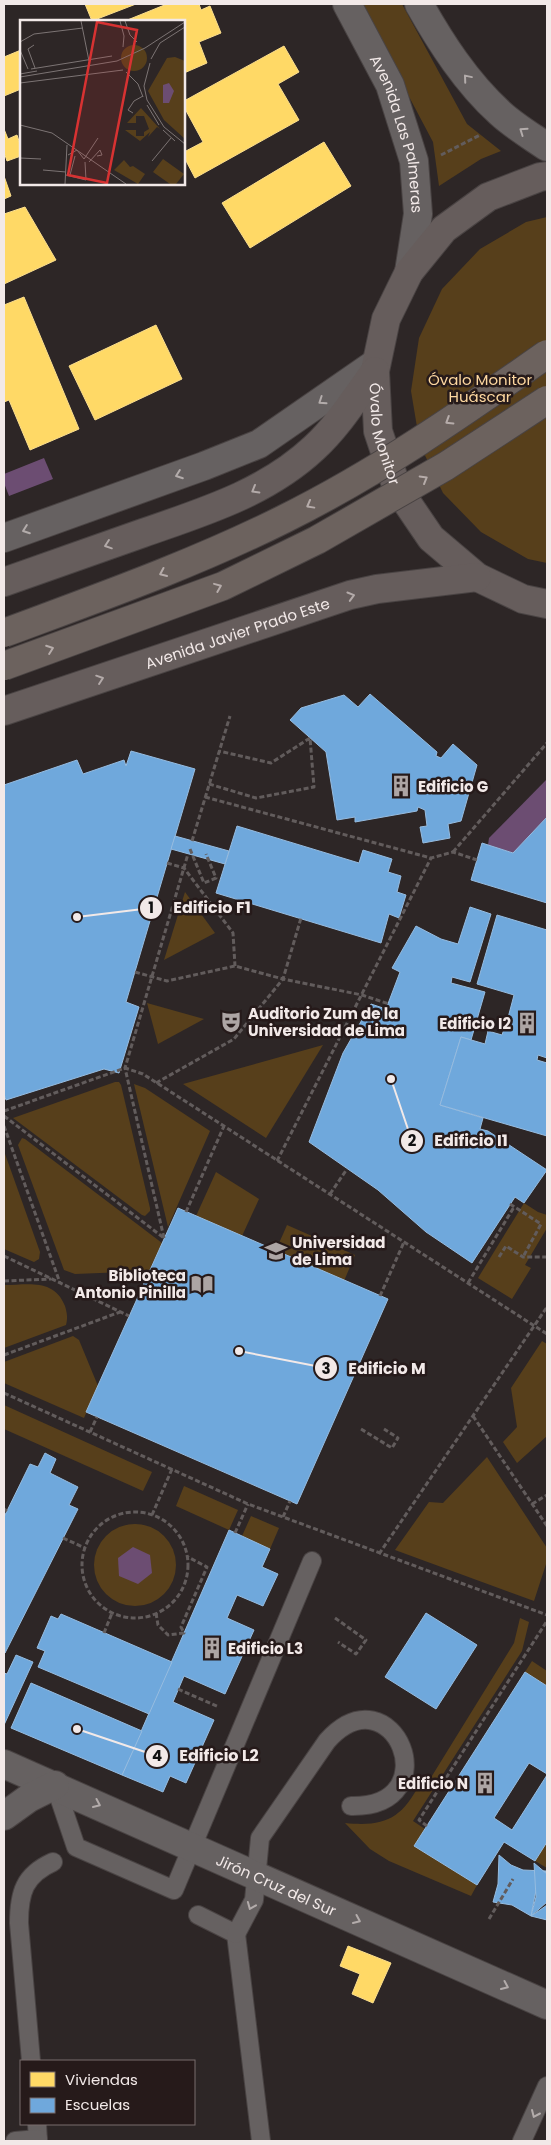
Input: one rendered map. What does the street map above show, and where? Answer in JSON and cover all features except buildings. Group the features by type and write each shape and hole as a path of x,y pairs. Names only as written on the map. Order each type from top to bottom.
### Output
{"highway":[{"path":"4,633 148,579 284,519 396,455 469,409 547,354"},
{"path":"4,666 223,586 316,540 446,466 547,400"}],"main road":[{"name":"Avenida Las Palmeras","path":"347,4 390,85 414,161 418,214 409,272"},
{"path":"419,4 454,61 474,87 500,114 547,147"},
{"name":"Óvalo Monitor","path":"547,176 488,197 444,229 409,272 386,319 376,367 378,431 397,488 431,538 477,577 523,599 547,604"},
{"path":"4,538 204,466 259,444 376,367"},
{"path":"4,582 204,512 249,493 284,472 314,448 338,422 376,367"},
{"name":"Avenida Javier Prado Este","path":"4,711 350,595 377,589 477,577"},
{"name":"Jirón Cruz del Sur","path":"4,1764 256,1874 547,2005"},
{"path":"4,1816 29,1798 55,1785"}],"lane":[{"path":"55,1785 76,1847 174,1890 312,1561"},
{"path":"261,2141 236,1934 254,1900 260,1838 326,1741 343,1726 352,1721 371,1720 390,1729 402,1747 406,1757 404,1777 390,1795 379,1802 365,1806 351,1806"},
{"path":"31,2060 19,1904 24,1886 35,1871 53,1862"},
{"path":"198,1916 236,1934"},
{"path":"522,2141 547,2086"},
{"path":"15,2141 38,2135"}],"path":[{"path":"437,157 487,131"},
{"path":"192,841 230,716"},
{"path":"209,784 256,798 314,787 310,738 271,763 219,751"},
{"path":"453,852 547,743"},
{"path":"205,797 431,858 453,852 477,860"},
{"path":"190,849 204,883 216,878 206,854"},
{"path":"4,1116 164,1238 125,1068 188,854"},
{"path":"277,1161 431,858"},
{"path":"168,863 184,868 233,933 235,966"},
{"path":"156,1083 234,1039 283,979 300,918"},
{"path":"135,972 167,981 235,966 283,979 362,995 388,1004"},
{"path":"4,1111 125,1068 143,1074 547,1334"},
{"path":"4,1126 60,1283"},
{"path":"186,1212 224,1126"},
{"path":"330,1194 347,1168"},
{"path":"510,1204 541,1224"},
{"path":"468,1283 514,1207"},
{"path":"523,1257 541,1224 547,1222"},
{"path":"380,1296 404,1242"},
{"path":"499,1257 506,1246 523,1257 547,1257"},
{"path":"4,1256 129,1316"},
{"path":"4,1281 52,1279"},
{"path":"379,1554 547,1307"},
{"path":"4,1355 120,1312"},
{"path":"4,1393 248,1504 547,1615"},
{"path":"473,1416 547,1526"},
{"path":"90,1432 97,1417"},
{"path":"362,1429 392,1448 398,1438 384,1429"},
{"path":"152,1515 172,1469"},
{"path":"532,1504 547,1495"},
{"path":"283,1518 290,1501"},
{"path":"235,1533 248,1504"},
{"path":"132,1512 152,1515 175,1529 183,1542 188,1558 187,1574 182,1590 171,1604 156,1613 142,1617 126,1617 112,1613 99,1604 89,1592 84,1578 82,1563 85,1548 92,1534 103,1523 117,1515 132,1512"},
{"path":"63,1538 85,1548"},
{"path":"156,1613 158,1625 168,1635 184,1633 181,1627 207,1567 188,1558"},
{"path":"104,1632 112,1613"},
{"path":"335,1618 366,1640 356,1654 338,1642"},
{"path":"427,1826 420,1820 547,1621"},
{"path":"178,1689 219,1707"},
{"path":"489,1919 513,1879"}],"green space":[{"path":"360,4 402,4 467,124 501,151 481,159 439,186 433,142"},
{"name":"Óvalo Monitor Huáscar","path":"547,217 547,563 528,559 481,532 443,493 420,445 411,391 419,338 442,289 480,249 526,222"},
{"path":"185,892 215,933 164,960"},
{"path":"147,1003 204,1019 158,1044"},
{"path":"323,1045 266,1138 183,1084"},
{"path":"119,1082 121,1085 150,1208 150,1211 145,1216 13,1118"},
{"path":"134,1084 145,1088 210,1131 168,1227"},
{"path":"22,1138 162,1243 149,1271 75,1274 64,1270 18,1145"},
{"path":"4,1151 40,1252 39,1259 34,1262 4,1249"},
{"path":"216,1172 259,1199 242,1236 196,1216"},
{"path":"524,1203 538,1212 547,1215 547,1228 525,1265 531,1268 512,1299 478,1278"},
{"path":"287,1225 355,1255 344,1281 276,1250"},
{"path":"31,1284 47,1287 54,1291 65,1306 66,1325 4,1348 4,1285"},
{"path":"73,1336 79,1340 98,1386 84,1418 4,1383 4,1362"},
{"path":"542,1341 547,1344 547,1436 517,1463 503,1442 517,1427 511,1388"},
{"path":"4,1405 152,1472 143,1491 4,1429"},
{"path":"487,1457 547,1548 547,1561 534,1601 395,1550 429,1502 443,1503"},
{"path":"184,1486 238,1510 229,1530 176,1506"},
{"path":"251,1516 279,1528 270,1549 242,1536"},
{"path":"135,1524 151,1527 164,1536 173,1549 176,1565 173,1581 164,1594 151,1603 135,1606 119,1603 106,1594 97,1581 94,1565 97,1549 106,1536 119,1527"},
{"path":"520,1618 529,1622 522,1651 413,1821 425,1829 414,1846 477,1885 471,1896 389,1861 370,1849 345,1823 371,1824 390,1818 399,1813 406,1805 420,1783 427,1784 514,1643"},
{"path":"532,1661 547,1671 547,1686 525,1672"},
{"path":"547,1842 547,1868 535,1861"}],"shaded area":[{"path":"44,458 53,479 9,496 4,483 4,474"},
{"path":"547,779 547,817 513,853 488,845 489,838"},
{"path":"133,1547 150,1555 152,1573 138,1584 119,1576 118,1558"}],"place":[{"name":"Edificio G","path":"401,786"},
{"name":"Edificio F1","path":"77,917"},
{"name":"Auditorio Zum de la Universidad de Lima","path":"231,1022"},
{"name":"Edificio I2","path":"527,1023"},
{"name":"Edificio I1","path":"391,1079"},
{"name":"Universidad de Lima","path":"276,1251"},
{"name":"Biblioteca Antonio Pinilla","path":"202,1284"},
{"name":"Edificio M","path":"239,1351"},
{"name":"Edificio L3","path":"212,1648"},
{"name":"Edificio L2","path":"77,1729"},
{"name":"Edificio N","path":"485,1783"}]}
